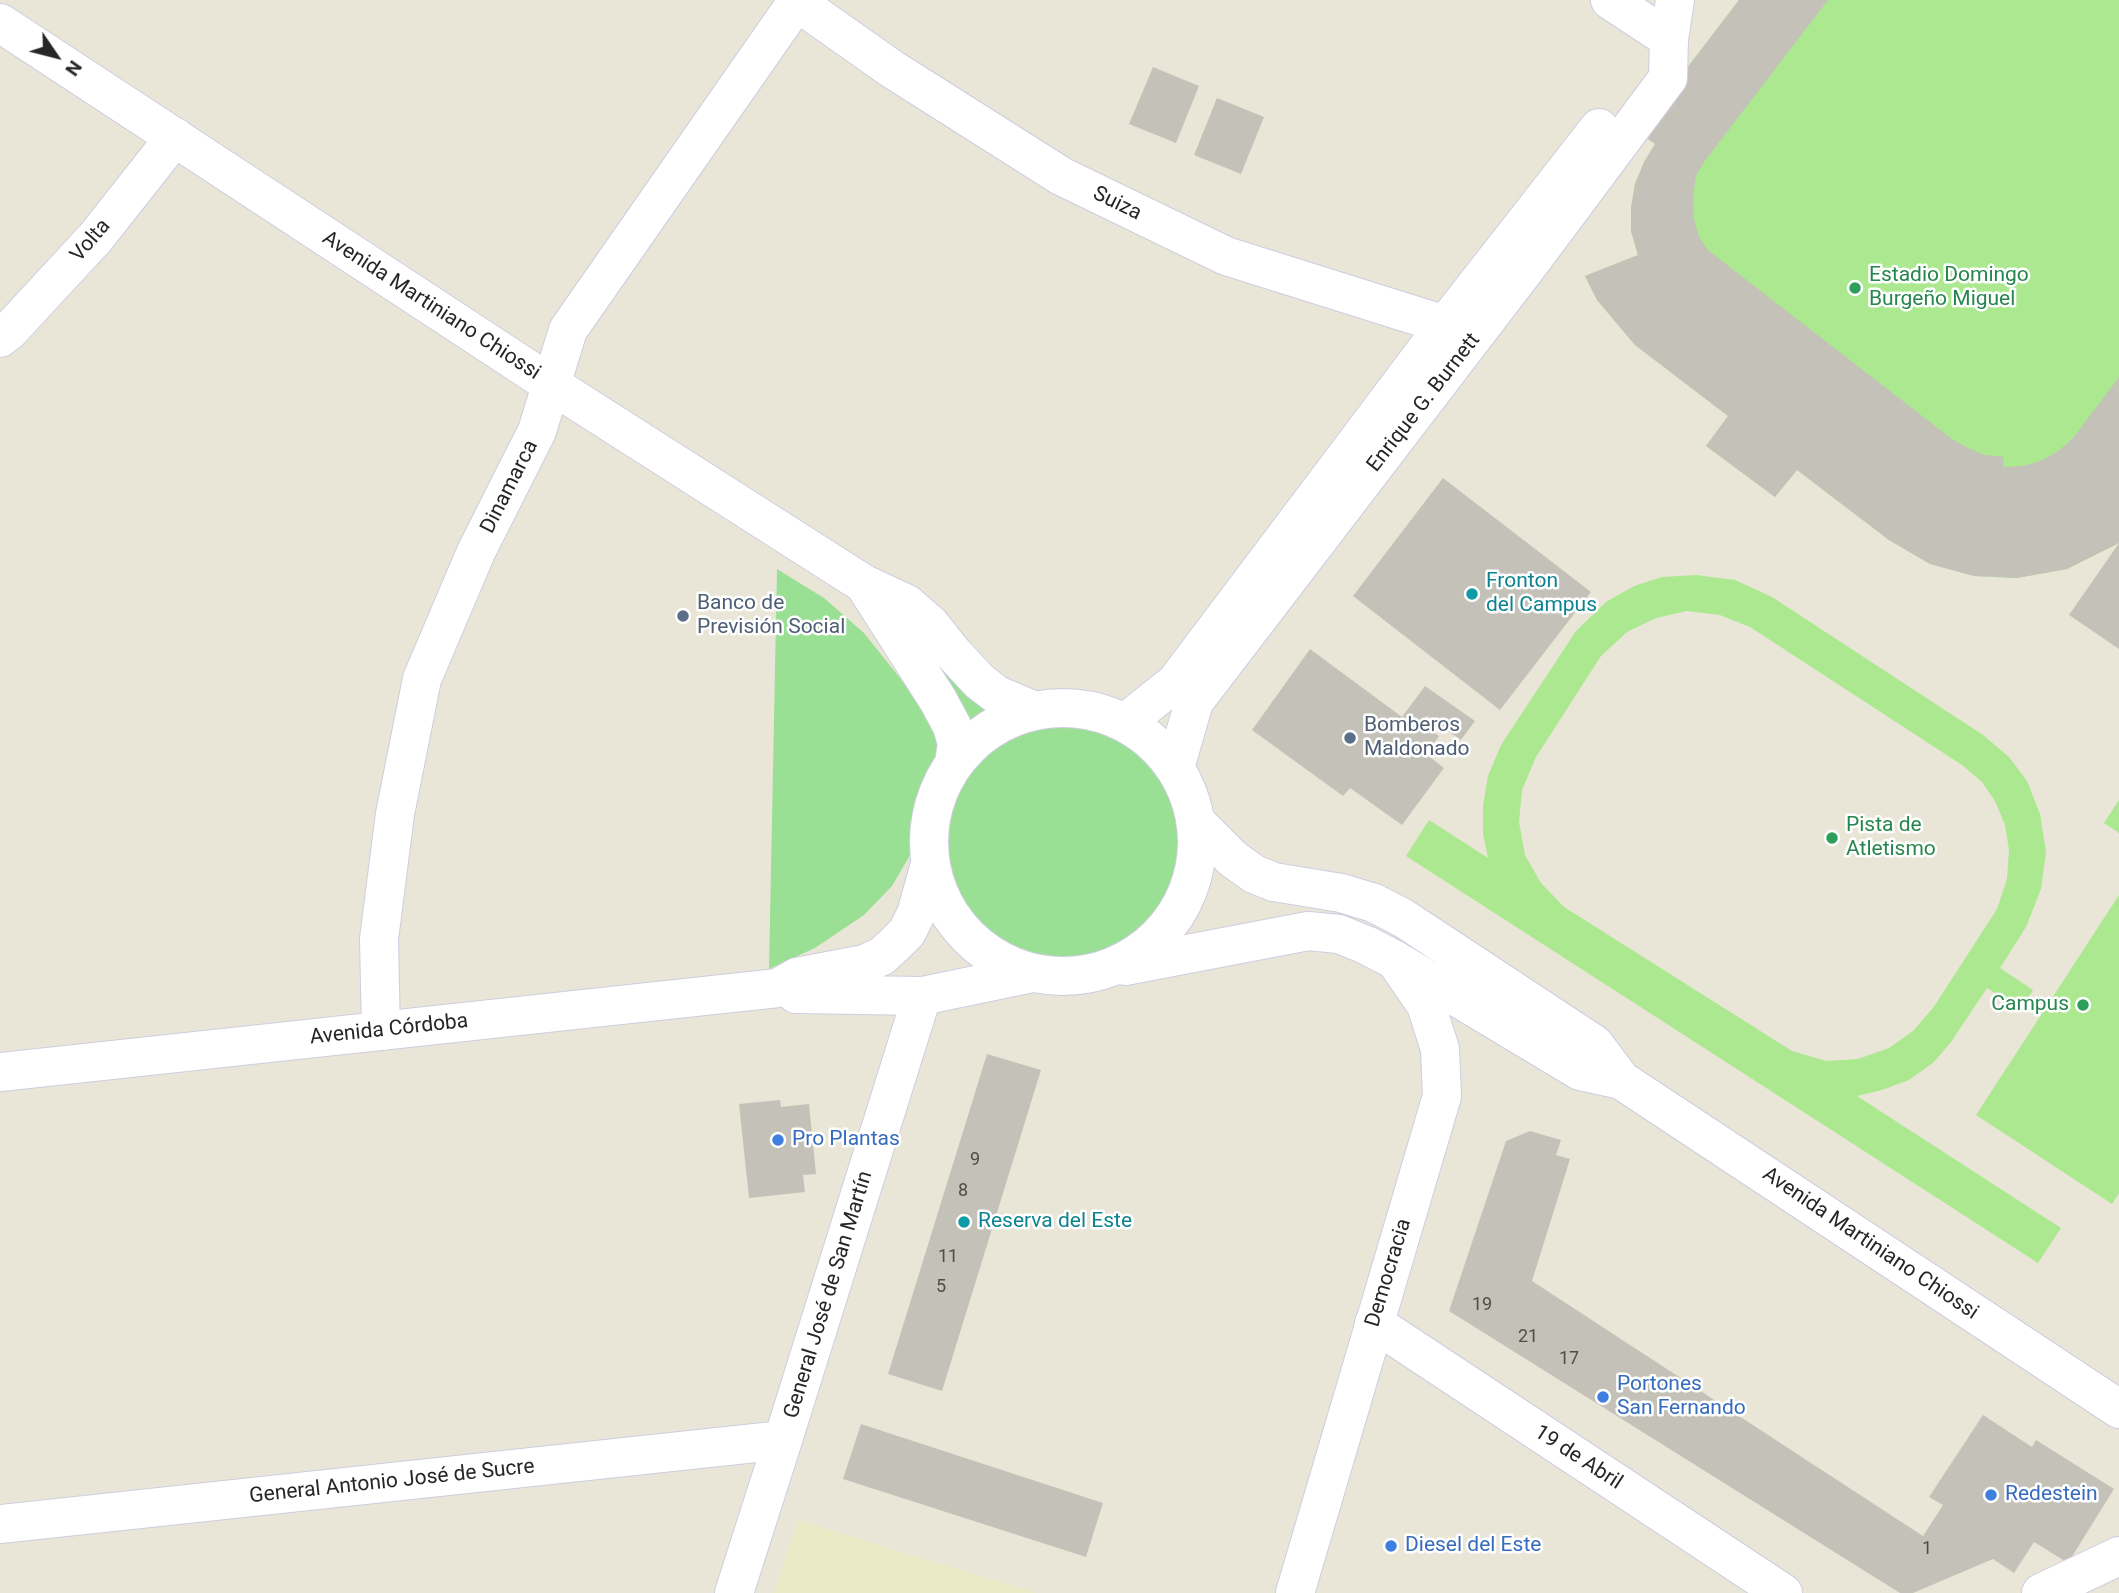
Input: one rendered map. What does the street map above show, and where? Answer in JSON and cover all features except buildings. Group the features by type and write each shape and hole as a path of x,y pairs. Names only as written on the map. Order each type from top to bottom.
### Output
{"street":[{"path":"1610,0 1669,39 1698,0"},
{"name":"Enrique G. Burnett","path":"1126,722 1177,682 1668,78 1669,39 1675,0"},
{"name":"Suiza","path":"795,1 892,69 1061,176 1226,256 1461,330"},
{"name":"Dinamarca","path":"381,1031 379,939 395,814 422,679 476,552 537,431 568,330 795,1"},
{"name":"Avenida Martiniano Chiossi","path":"0,23 552,385 864,584 907,604 930,624 979,681 997,695 1035,712"},
{"name":"Volta","path":"0,338 96,237 174,137"},
{"name":"Enrique G. Burnett","path":"1175,768 1194,702 1461,330"},
{"name":"Avenida Martiniano Chiossi","path":"864,584 952,726 957,744 954,764"},
{"path":"1077,708 1126,722 1157,746 1175,768 1188,794 1195,821 1197,847 1193,873 1185,897 1172,920 1155,939 1135,955 1112,967 1088,974 1060,976 1033,974 1008,965 985,952 965,935 949,914 937,890 930,864 928,838 932,812 941,786 954,764 975,741 999,724 1035,712 1077,708"},
{"name":"Avenida Martiniano Chiossi","path":"1195,821 1233,859 1254,874 1274,882 1341,892 1374,903 1403,918 1594,1044 1621,1080 2119,1409"},
{"name":"Avenida Córdoba","path":"0,1072 778,988 797,977 864,964 882,956 907,932 916,914 930,864"},
{"name":"Avenida Martiniano Chiossi","path":"1088,974 1308,931 1339,934 1395,960 1580,1071 1621,1080"},
{"name":"Democracia","path":"1295,1593 1442,1096 1440,1049 1426,1005 1395,960"},
{"name":"Avenida Córdoba","path":"778,988 795,994 922,996 1033,974"},
{"name":"General José de San Martín","path":"734,1593 922,996"},
{"name":"19 de Abril","path":"1374,1323 1783,1593"},
{"name":"General Antonio José de Sucre","path":"0,1524 783,1440"},
{"path":"2041,1593 2119,1556"}],"shaded area":[{"path":"798,1520 1036,1593 774,1593"}],"green space":[{"name":"Estadio Domingo Burgeño Miguel","path":"1739,0 2119,0 2119,543 2067,569 2017,578 1974,576 1930,564 1889,540 1797,470 1775,497 1706,446 1728,416 1635,345 1597,300 1585,276 1638,255 1631,231 1631,208 1635,184 1655,144 1638,132"},
{"path":"777,569 824,598 864,633 936,729 940,754 921,794 912,852 892,886 864,915 815,948 769,969"},
{"path":"1696,575 1735,580 1772,597 1983,735 2009,757 2027,781 2040,814 2046,852 2041,889 2026,927 2000,968 2033,990 2021,1009 1987,988 1951,1042 1934,1062 1909,1080 1857,1096 2061,1228 2038,1263 1406,856 1429,820 1488,858 1483,833 1483,806 1488,776 1501,745 1576,631 1606,602 1634,586 1662,577","holes":["1687,611 1720,615 1750,627 1962,765 1982,782 1995,801 2005,825 2009,850 2007,879 1997,909 1933,1008 1913,1031 1889,1048 1858,1059 1826,1061 1792,1051 1564,907 1541,883 1525,855 1519,822 1522,790 1536,757 1601,656 1627,632 1656,618"]},
{"path":"907,625 988,710 978,721 967,717"},
{"path":"1063,708 1114,718 1158,747 1187,791 1197,842 1187,893 1158,937 1114,966 1063,976 1012,966 968,937 939,893 929,842 939,791 968,747 1012,718"},
{"path":"2119,800 2119,833 2104,823"},
{"name":"Campus","path":"2119,895 2119,1193 2112,1204 1976,1115"}],"place":[{"name":"Estadio Domingo Burgeño Miguel","path":"1855,288"},
{"name":"Fronton del Campus","path":"1472,594"},
{"name":"Banco de Previsión Social","path":"683,616"},
{"name":"Bomberos Maldonado","path":"1350,738"},
{"name":"Pista de Atletismo","path":"1832,838"},
{"name":"Campus","path":"2083,1005"},
{"name":"Pro Plantas","path":"778,1140"},
{"name":"Reserva del Este","path":"964,1222"},
{"name":"Portones San Fernando","path":"1603,1397"},
{"name":"Redestein","path":"1991,1495"},
{"name":"Diesel del Este","path":"1391,1546"}]}
